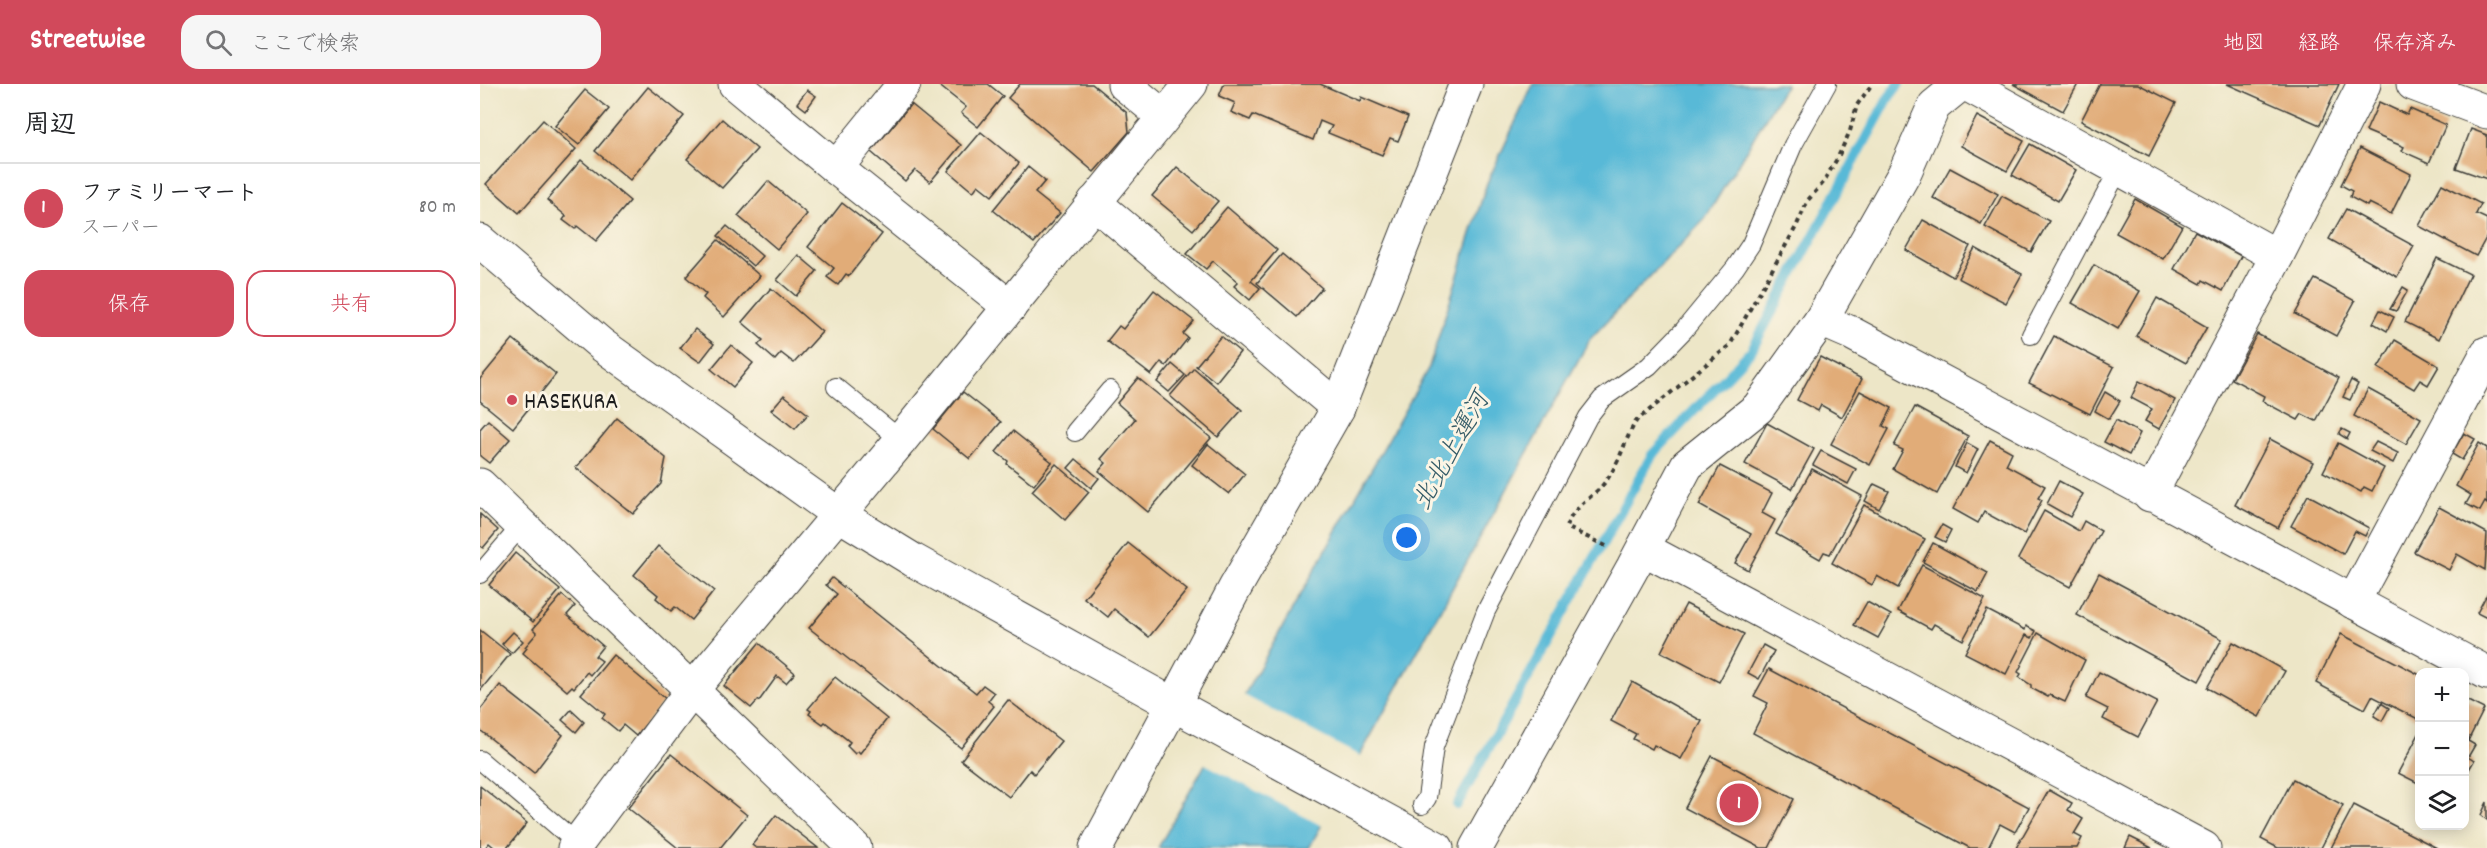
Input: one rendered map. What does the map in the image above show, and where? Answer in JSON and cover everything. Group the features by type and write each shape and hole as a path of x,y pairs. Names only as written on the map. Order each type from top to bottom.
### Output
{"street":[{"path":"735,84 1010,307"},
{"path":"836,168 904,84"},
{"path":"1124,84 1163,116"},
{"path":"583,844 692,690 901,440 1191,84"},
{"path":"1096,848 1235,588 1338,408 1466,84"},
{"path":"1476,848 1644,549 1687,465 1758,408 1821,320 1904,174 1934,106 1964,84 2277,256"},
{"path":"2150,495 2277,256 2364,84"},
{"path":"2413,84 2487,112"},
{"path":"1094,202 1338,408"},
{"path":"480,241 602,345 838,514 913,560 1173,705 1437,848"},
{"path":"1821,320 1851,333 2150,495 2487,673"},
{"path":"2353,602 2487,353"},
{"path":"480,485 855,848"},
{"path":"1644,549 2204,848"}],"lane":[{"path":"1422,805 1427,798 1434,747 1486,611 1588,417 1602,399 1649,366 1684,330 1735,268 1751,244 1793,145 1827,84"},
{"path":"2031,334 2119,169"},
{"path":"836,387 901,440"},
{"path":"1075,432 1110,390"},
{"path":"480,574 521,526"},
{"path":"480,760 583,844"}],"path":[{"path":"1581,535 1609,548"}],"water":[{"name":"北北上運河","path":"1533,84 1786,84 1705,219 1590,339 1309,848 1158,848 1429,367 1487,183"}],"pier":[{"path":"1242,694 1362,757 1324,827 1203,763"}],"building":[{"path":"937,84 988,84 1003,96 978,127 961,113 966,107"},
{"path":"1020,84 1092,84 1127,113 1129,132 1094,172 1008,98"},
{"path":"1224,84 1320,84 1360,101 1361,97 1408,117 1398,141 1390,138 1382,155 1328,133 1332,126 1320,121 1313,140 1253,115 1250,120 1231,112 1235,103 1219,96"},
{"path":"2013,84 2078,84 2063,111"},
{"path":"2100,84 2138,84 2176,103 2149,156 2081,121"},
{"path":"2227,84 2339,84 2320,125"},
{"path":"648,87 684,116 630,180 595,151"},
{"path":"585,90 609,109 579,145 555,126"},
{"path":"807,90 816,96 806,110 797,103"},
{"path":"2379,102 2407,115 2410,109 2446,125 2429,163 2402,151 2404,147 2366,131"},
{"path":"911,104 961,145 930,182 915,170 905,181 871,152"},
{"path":"1977,116 2024,141 2007,171 1961,146"},
{"path":"722,119 757,149 722,188 687,159"},
{"path":"543,120 576,149 519,213 486,184"},
{"path":"2471,129 2487,135 2487,179 2456,168"},
{"path":"981,132 1019,163 992,196 978,185 973,192 948,171"},
{"path":"2030,144 2076,170 2058,201 2012,175"},
{"path":"2360,148 2411,174 2391,214 2369,203 2367,206 2350,197 2352,191 2341,185"},
{"path":"581,160 630,201 596,241 577,226 575,229 563,220 566,216 547,200"},
{"path":"1028,167 1045,181 1035,193 1060,213 1034,243 993,210"},
{"path":"1177,167 1218,201 1193,230 1152,196"},
{"path":"1950,168 1998,194 1981,224 1933,198"},
{"path":"768,181 807,214 777,249 738,216"},
{"path":"2442,184 2481,204 2476,214 2487,219 2487,236 2476,256 2419,226"},
{"path":"2002,196 2049,221 2031,252 1985,227"},
{"path":"2135,199 2182,226 2163,259 2116,233"},
{"path":"842,203 882,234 849,276 846,274 838,285 827,277 834,268 808,247"},
{"path":"1227,207 1277,250 1251,281 1260,288 1250,300 1234,286 1238,282 1213,261 1206,269 1187,254"},
{"path":"2346,209 2414,246 2397,277 2329,239"},
{"path":"1923,220 1970,246 1953,277 1906,250"},
{"path":"727,226 762,256 753,266 718,236"},
{"path":"2195,231 2241,256 2223,291 2203,280 2201,284 2174,269"},
{"path":"718,240 760,276 724,317 703,298 706,294 686,277"},
{"path":"1975,248 2022,274 2006,303 1958,278"},
{"path":"1282,254 1322,288 1297,317 1257,283"},
{"path":"798,255 817,271 796,296 777,280"},
{"path":"2437,258 2470,274 2439,339 2405,322"},
{"path":"2094,265 2140,291 2118,329 2072,303"},
{"path":"2315,279 2355,301 2336,336 2295,314"},
{"path":"2403,287 2408,290 2396,311 2390,309"},
{"path":"771,288 822,332 794,363 781,353 775,360 758,345 763,340 742,322"},
{"path":"1154,290 1194,321 1183,334 1188,338 1166,366 1161,362 1151,375 1107,341 1119,326 1123,329"},
{"path":"2157,298 2207,327 2186,363 2136,336"},
{"path":"2380,310 2394,317 2387,331 2373,323"},
{"path":"695,329 714,344 700,362 680,348"},
{"path":"2257,334 2339,378 2316,421 2302,414 2298,420 2262,401 2264,396 2232,379"},
{"path":"1221,336 1240,352 1216,382 1196,366"},
{"path":"2054,336 2114,367 2090,414 2029,383"},
{"path":"513,339 556,374 513,428 480,401 480,379"},
{"path":"2395,340 2439,366 2428,385 2420,380 2414,389 2378,368"},
{"path":"731,345 753,363 733,387 711,369"},
{"path":"1820,357 1862,379 1842,417 1821,405 1818,411 1797,400"},
{"path":"1172,364 1185,375 1169,392 1157,382"},
{"path":"1194,368 1242,410 1218,437 1170,396"},
{"path":"1138,378 1211,438 1148,512 1099,471 1106,463 1101,459 1135,419 1117,403"},
{"path":"2351,380 2358,384 2350,400 2343,397"},
{"path":"2139,381 2175,400 2159,429 2145,421 2152,409 2131,398"},
{"path":"2368,389 2421,418 2406,444 2354,416"},
{"path":"1860,391 1892,408 1883,426 1889,429 1870,465 1831,444"},
{"path":"963,392 1001,422 970,459 933,429"},
{"path":"2105,392 2120,401 2109,419 2095,411"},
{"path":"784,395 808,414 795,429 771,410"},
{"path":"1915,407 1968,436 1937,494 1893,469 1903,450 1894,446"},
{"path":"617,418 666,458 661,484 633,514 576,468"},
{"path":"488,420 510,439 489,463 480,456 480,429"},
{"path":"2116,420 2140,433 2129,455 2104,442"},
{"path":"1767,423 1814,449 1792,489 1745,464"},
{"path":"2342,429 2350,433 2347,439 2339,434"},
{"path":"1013,431 1052,462 1034,485 1007,464 1008,461 996,452"},
{"path":"2464,433 2475,439 2462,460 2452,454"},
{"path":"2270,439 2313,462 2278,528 2235,505"},
{"path":"1990,440 2012,452 2006,465 2045,486 2038,498 2042,500 2024,534 1984,512 1978,523 1953,509"},
{"path":"2376,442 2398,453 2393,463 2370,451"},
{"path":"1967,443 1978,449 1966,473 1955,467"},
{"path":"2338,443 2384,468 2372,491 2364,487 2361,492 2323,472"},
{"path":"2479,443 2487,448 2487,504 2485,502 2480,511 2466,504 2471,495 2456,486"},
{"path":"1208,444 1245,474 1229,494 1192,465"},
{"path":"1821,451 1856,469 1848,484 1813,465"},
{"path":"1076,459 1099,478 1091,488 1068,468"},
{"path":"1056,464 1089,492 1065,520 1032,491"},
{"path":"1720,466 1772,493 1762,513 1775,520 1748,570 1735,563 1751,534 1699,505"},
{"path":"1812,469 1862,496 1830,554 1824,552 1820,559 1776,534"},
{"path":"2059,481 2083,494 2070,517 2047,504"},
{"path":"1874,484 1889,491 1879,509 1865,501"},
{"path":"2308,495 2369,528 2365,536 2355,531 2343,554 2291,526"},
{"path":"1864,505 1925,539 1898,588 1877,576 1872,585 1832,563"},
{"path":"2439,507 2487,533 2485,570 2457,554 2449,570 2414,552"},
{"path":"2044,511 2079,531 2084,521 2101,531 2070,587 2018,559"},
{"path":"480,514 498,530 483,548 480,546"},
{"path":"1942,525 1951,530 1945,542 1935,537"},
{"path":"1128,543 1187,590 1149,637 1114,609 1108,617 1084,598"},
{"path":"1933,543 1988,573 1978,592 1923,562"},
{"path":"658,546 714,591 691,620 675,607 671,611 656,598 658,595 634,575"},
{"path":"515,553 560,590 533,622 489,585"},
{"path":"1922,565 1985,599 1963,640 1934,624 1931,629 1898,611"},
{"path":"2099,573 2222,639 2199,681 2077,615"},
{"path":"832,578 976,693 983,685 994,693 988,701 994,706 961,748 809,628 837,594 826,585"},
{"path":"2487,594 2487,618 2477,613"},
{"path":"562,595 575,606 567,615 603,646 595,656 602,661 590,675 587,672 574,688 572,686 567,691 523,653 527,648 525,647 537,633 533,629"},
{"path":"1867,602 1891,615 1878,638 1854,625"},
{"path":"1686,604 1744,634 1719,682 1661,652"},
{"path":"1987,610 2025,630 2026,626 2036,631 2032,638 2026,635 2006,674 1965,653"},
{"path":"480,630 510,654 480,691"},
{"path":"513,632 523,641 512,653 502,644"},
{"path":"2038,633 2085,660 2065,702 2050,695 2048,697 2031,688 2031,685 2019,677 2021,674 2018,672"},
{"path":"2341,634 2415,672 2415,718 2372,696 2365,709 2316,683"},
{"path":"2233,642 2285,671 2259,717 2207,688"},
{"path":"759,643 795,673 786,683 777,676 751,708 724,686"},
{"path":"1763,645 1774,651 1759,679 1748,673"},
{"path":"613,655 666,699 636,736 623,725 618,731 602,718 605,714 581,694"},
{"path":"1769,669 2029,807 2015,832 2000,824 1988,848 1970,848 1753,733 1768,703 1754,696"},
{"path":"2099,672 2157,702 2138,737 2103,719 2108,709 2086,698"},
{"path":"835,677 887,719 860,753 858,751 855,754 847,746 850,742 825,722 823,724 809,714 811,711 808,709"},
{"path":"1632,682 1702,721 1681,759 1654,745 1652,749 1633,739 1636,734 1611,721"},
{"path":"500,685 563,735 534,773 480,730 480,710"},
{"path":"1008,700 1061,741 1034,774 1030,770 1009,797 961,760"},
{"path":"2469,702 2484,709 2469,739"},
{"path":"2381,703 2389,708 2382,721 2374,716"},
{"path":"571,710 584,722 576,732 562,720"},
{"path":"2415,741 2415,782 2398,773"},
{"path":"2469,742 2475,745 2469,755"},
{"path":"671,754 747,815 720,848 678,848 628,808"},
{"path":"1712,756 1794,799 1769,848 1761,848 1685,808"},
{"path":"2469,758 2474,761 2469,770"},
{"path":"2293,779 2343,805 2321,848 2278,848 2261,839"},
{"path":"480,786 527,823 507,848 495,848 489,843 485,848 480,848"},
{"path":"2049,790 2072,803 2068,810 2083,819 2074,834 2082,838 2077,848 2016,848"},
{"path":"2487,802 2487,820 2481,815"},
{"path":"2354,805 2437,848 2331,848"},
{"path":"776,815 818,848 756,848 752,845"},
{"path":"2130,837 2152,848 2125,848"}],"waterway":[{"path":"1457,805 1652,455 1751,351 1889,97 1899,84"}],"place":[{"name":"HASEKURA","path":"512,400"},
{"name":"ファミリーマート","path":"1739,803"}]}
